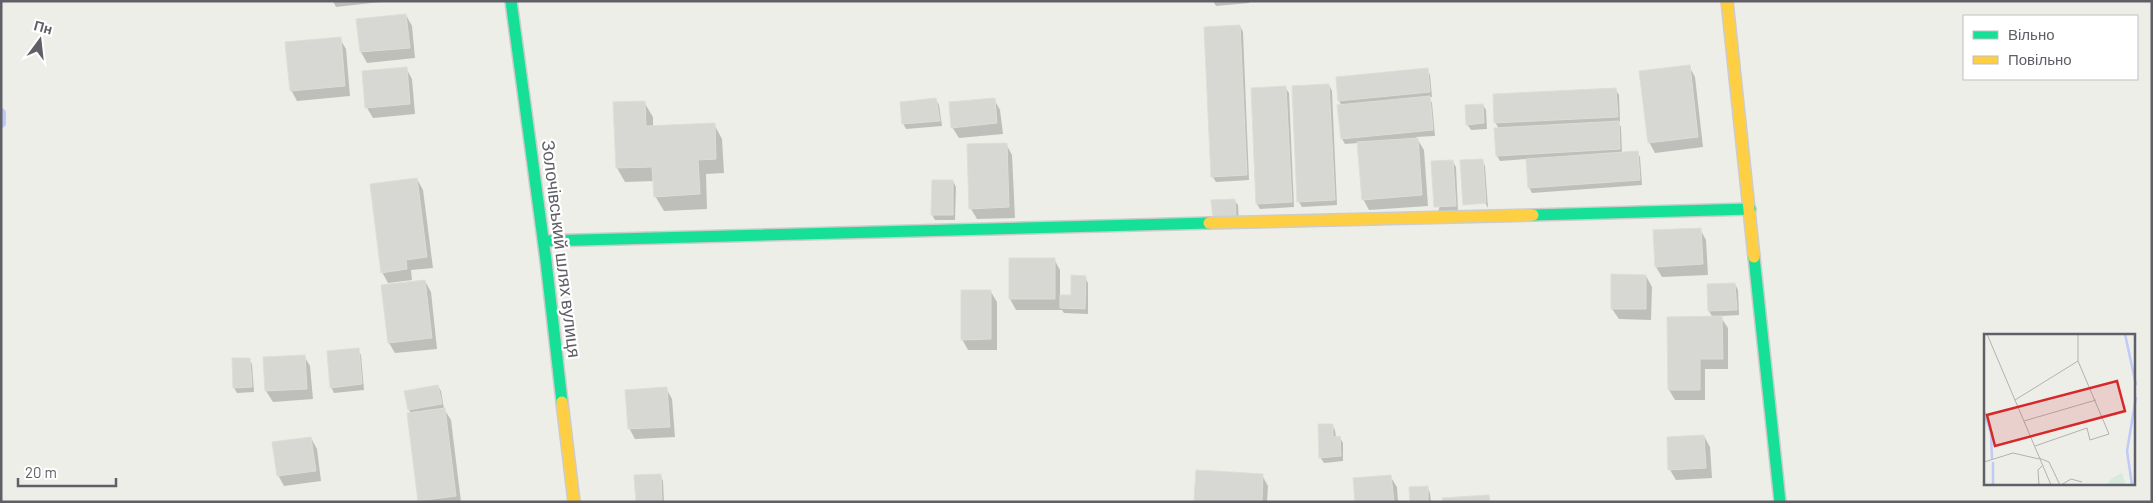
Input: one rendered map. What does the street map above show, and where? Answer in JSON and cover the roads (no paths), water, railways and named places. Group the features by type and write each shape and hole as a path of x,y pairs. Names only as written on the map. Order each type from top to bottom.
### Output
{"street":[{"name":"Золочівський шлях вулиця","path":"511,1 544,241 574,502"},
{"path":"1727,1 1780,502"},
{"path":"544,241 1750,209"}],"waterway":[{"path":"1,113 1,123"}]}
